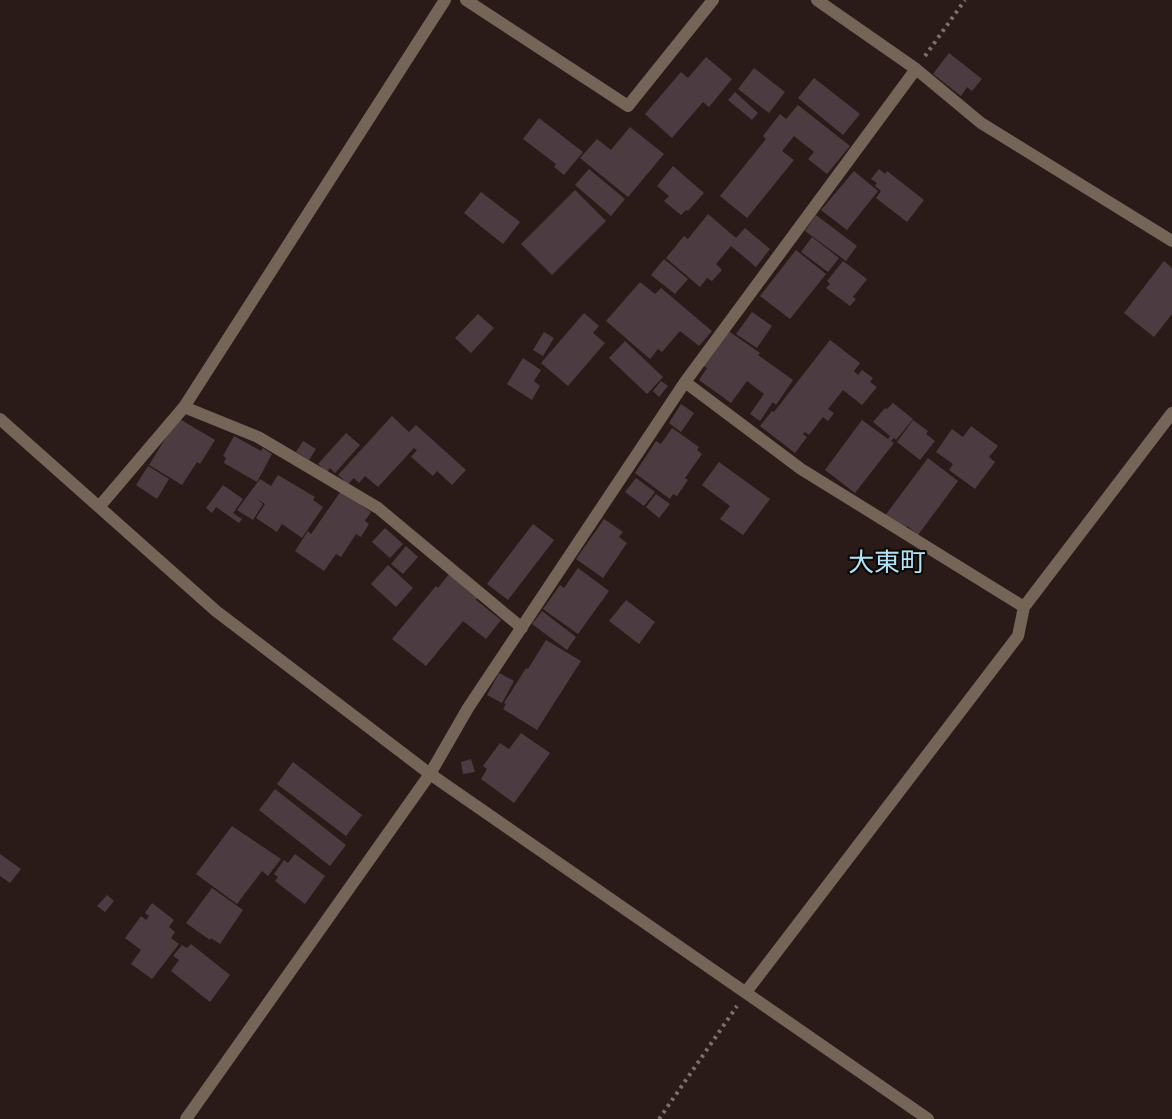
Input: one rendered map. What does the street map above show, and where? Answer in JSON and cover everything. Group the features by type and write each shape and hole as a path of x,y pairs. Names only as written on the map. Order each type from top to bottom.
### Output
{"street":[{"path":"99,507 184,406 445,0"},
{"path":"466,0 628,106 713,0"},
{"path":"817,0 916,69 981,123 1172,241"},
{"path":"186,1119 430,774 468,708 685,382 916,69"},
{"path":"685,382 801,469 1024,607"},
{"path":"184,406 258,437 378,508 522,628"},
{"path":"746,992 1018,636 1024,607 1172,413"},
{"path":"0,419 216,611 430,774 928,1119"}],"path":[{"path":"916,69 964,0"},
{"path":"659,1119 746,992"}],"building":[{"path":"949,53 982,79 972,91 967,87 961,96 933,74"},
{"path":"706,57 732,79 709,107 703,102 672,138 645,114 681,72 688,78"},
{"path":"754,68 785,92 769,113 738,89"},
{"path":"814,78 860,114 843,135 798,98"},
{"path":"735,92 758,113 752,120 728,100"},
{"path":"798,105 850,146 827,174 808,159 814,152 794,136 782,151 794,160 747,218 720,196 766,139 763,136 780,114 786,119"},
{"path":"539,118 583,152 564,175 554,167 556,164 523,139"},
{"path":"630,127 664,154 628,197 580,158 597,139 611,150"},
{"path":"673,166 704,193 688,211 686,210 681,215 664,201 669,196 657,186"},
{"path":"589,169 625,199 611,216 575,185"},
{"path":"879,169 885,174 887,171 924,200 907,222 876,198 881,191 875,186 877,183 871,179"},
{"path":"854,171 878,191 847,230 821,210"},
{"path":"575,190 606,221 552,275 521,244"},
{"path":"481,192 520,222 503,244 464,213"},
{"path":"708,214 736,238 745,228 770,249 756,267 731,246 716,264 722,270 712,281 707,278 700,287 666,258 684,236 688,239"},
{"path":"816,215 857,246 846,261 805,231"},
{"path":"812,237 839,258 828,272 801,252"},
{"path":"796,250 826,274 790,319 760,296"},
{"path":"664,259 688,279 675,294 651,275"},
{"path":"843,261 867,279 853,297 856,299 850,306 826,288 830,284 827,281"},
{"path":"1164,261 1172,268 1172,314 1154,337 1124,313"},
{"path":"640,282 655,294 661,288 712,331 699,346 680,331 662,352 658,349 650,359 606,321"},
{"path":"752,312 772,326 757,348 736,334"},
{"path":"584,313 599,326 593,333 605,343 568,386 541,363"},
{"path":"478,314 494,328 471,353 455,338"},
{"path":"727,330 793,380 776,405 773,402 760,421 750,414 764,394 747,381 731,403 699,380 707,368 702,365"},
{"path":"544,332 554,338 543,356 533,350"},
{"path":"830,340 860,363 854,371 858,375 862,370 873,378 870,382 877,387 862,405 843,390 828,409 834,413 828,421 823,417 809,435 805,432 803,434 807,437 795,453 760,426 772,411 774,412"},
{"path":"625,341 663,377 647,394 609,358"},
{"path":"523,358 541,370 534,381 540,386 532,400 507,384"},
{"path":"661,381 668,386 659,397 653,391"},
{"path":"893,403 913,419 896,440 894,438 891,441 894,443 855,493 825,470 862,420 888,439 890,436 873,422 885,408 887,409"},
{"path":"681,404 694,413 681,432 669,423"},
{"path":"392,416 409,432 416,425 466,470 452,485 437,471 433,476 411,457 417,450 414,448 378,487 365,476 359,483 354,478 348,484 338,475"},
{"path":"178,418 215,440 200,464 197,462 182,485 149,465"},
{"path":"913,420 928,431 926,434 935,441 920,460 897,442"},
{"path":"971,426 998,446 989,457 995,462 975,489 949,470 953,464 936,452 952,429 963,437"},
{"path":"672,428 699,447 697,450 702,454 685,478 688,480 677,496 673,494 670,499 635,473 656,441 661,444"},
{"path":"346,433 360,445 335,473 330,468 327,472 318,464"},
{"path":"234,436 261,451 263,448 272,454 257,482 224,463 226,458 223,456"},
{"path":"303,441 316,449 309,460 296,452"},
{"path":"928,458 958,481 918,535 907,526 903,531 884,517"},
{"path":"719,462 770,499 743,535 720,519 730,506 702,485"},
{"path":"148,466 169,479 157,499 136,485"},
{"path":"278,475 315,497 313,500 323,507 302,538 282,524 277,532 256,518 265,504 257,499 263,504 253,520 237,510 260,479 271,486"},
{"path":"636,478 655,492 644,506 625,492"},
{"path":"223,485 243,499 233,513 242,519 239,523 216,507 212,513 206,508"},
{"path":"341,491 371,512 365,521 369,524 361,537 356,534 341,557 336,554 324,571 295,551 308,531 311,534"},
{"path":"656,494 670,504 659,518 646,507"},
{"path":"604,519 623,532 619,537 627,543 603,578 576,559"},
{"path":"533,524 554,540 508,600 487,584"},
{"path":"385,528 403,544 390,558 372,542"},
{"path":"406,546 418,557 403,574 391,564"},
{"path":"388,565 413,588 396,607 371,584"},
{"path":"578,568 609,591 578,634 543,609 560,585 564,588"},
{"path":"449,574 478,597 476,600 501,620 486,639 463,621 426,666 392,639 436,586 438,588"},
{"path":"626,600 655,622 639,644 609,621"},
{"path":"542,611 576,637 567,650 532,624"},
{"path":"546,640 581,661 537,730 503,709 506,704 504,703"},
{"path":"499,673 514,681 502,703 487,695"},
{"path":"521,733 550,753 514,803 481,779 487,769 483,766 500,743 509,749"},
{"path":"471,759 475,772 463,774 461,762"},
{"path":"293,762 362,815 346,836 277,784"},
{"path":"275,789 346,845 330,866 259,810"},
{"path":"232,826 281,859 268,876 262,871 237,904 196,874"},
{"path":"0,854 21,869 10,883 0,876"},
{"path":"295,854 325,876 305,904 275,881 278,877 274,874 284,860 288,863"},
{"path":"212,888 243,910 220,944 211,938 210,940 186,923"},
{"path":"107,895 114,901 105,912 97,906"},
{"path":"152,903 174,920 169,927 175,932 171,938 179,944 152,979 131,964 141,950 125,938 141,916 146,920 149,916 145,913"},
{"path":"191,944 230,975 210,1002 171,971 179,960 173,956 182,945 187,948"}],"district":[{"name":"大東町","path":"887,566"}]}
